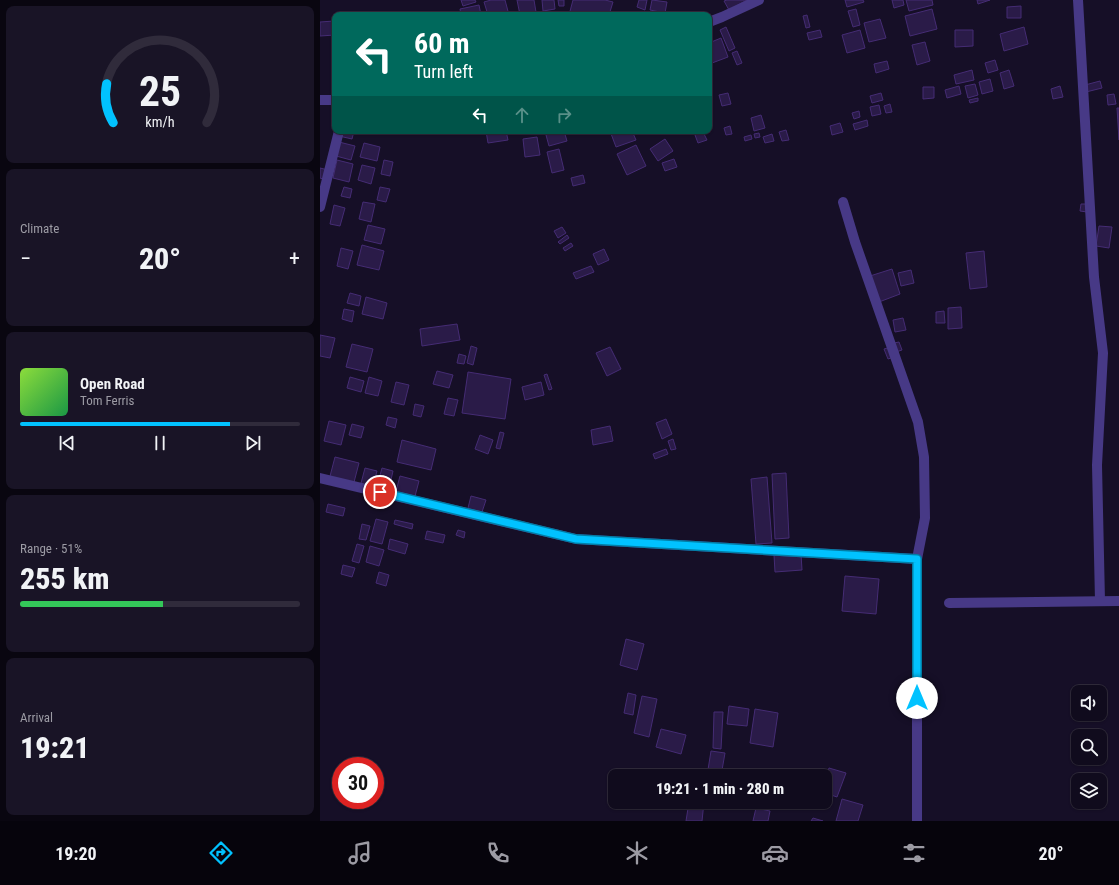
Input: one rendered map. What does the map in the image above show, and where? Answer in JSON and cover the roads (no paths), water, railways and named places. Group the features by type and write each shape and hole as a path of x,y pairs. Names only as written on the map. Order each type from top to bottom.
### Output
{"street":[{"path":"712,21 759,0"},
{"path":"1078,0 1094,277 1103,353 1097,465 1100,601"},
{"path":"320,100 332,100"},
{"path":"320,207 338,134"},
{"path":"843,202 855,242 918,422 924,457 925,518 917,559 917,821"},
{"path":"320,478 576,539 917,559"},
{"path":"949,603 1119,601"}]}
